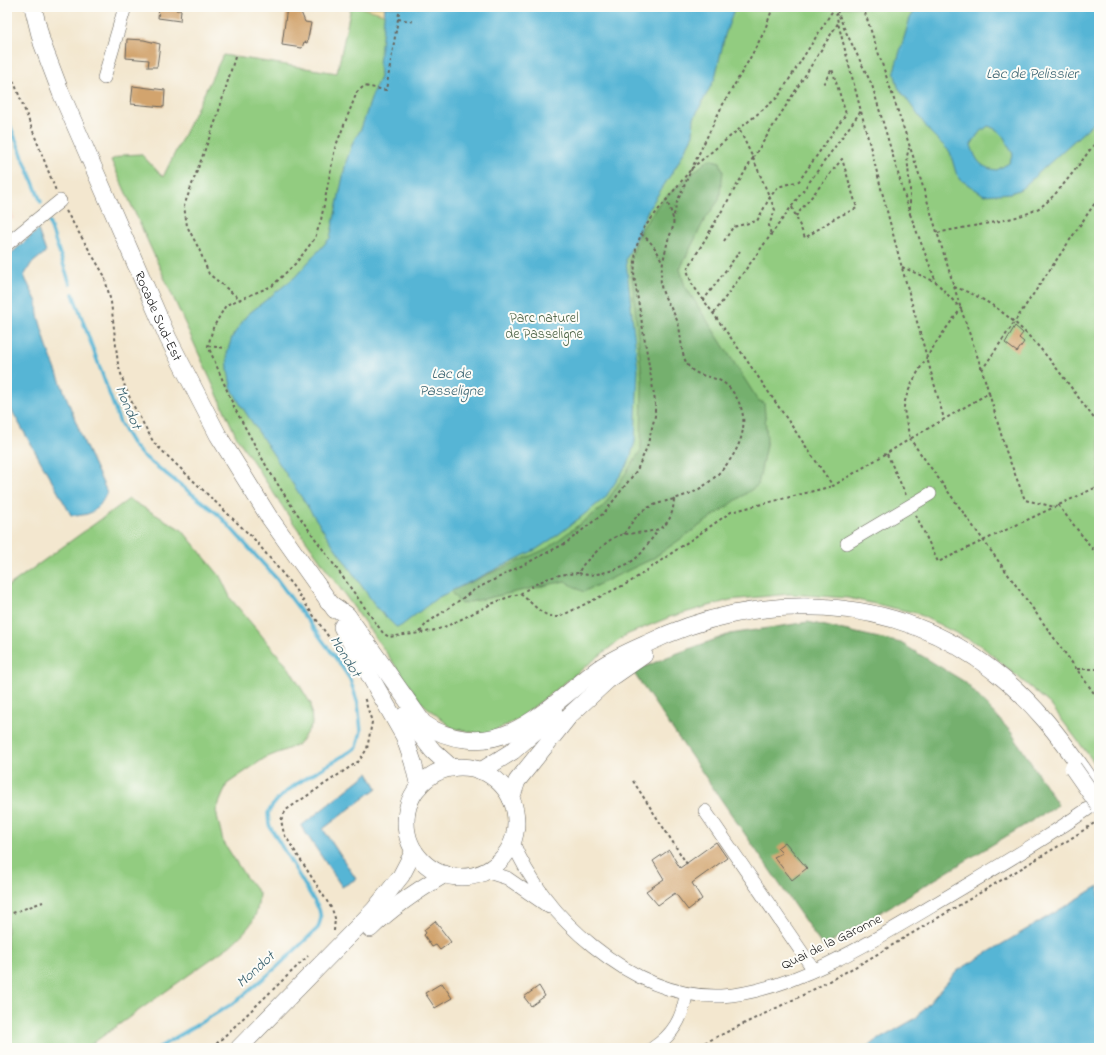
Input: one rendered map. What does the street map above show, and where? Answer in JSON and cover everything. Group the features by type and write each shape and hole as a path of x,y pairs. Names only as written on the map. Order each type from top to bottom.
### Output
{"main road":[{"name":"Rocade Sud-Est","path":"33,7 42,43 61,93 168,338 218,435 269,517 338,615 416,731 433,752 452,768"},
{"name":"Rocade Sud-Est","path":"328,602 404,736 414,762 419,787"},
{"path":"328,602 347,615 423,723 436,732 473,740 512,732 549,708 599,668 645,644 683,627 718,616 784,606 821,606 874,614 934,634 957,646 991,668 1041,715 1076,766 1094,812"},
{"path":"511,799 517,781 527,766 570,715 608,680 645,655 680,639 738,621 784,613 807,612 863,618 904,629 948,648 986,672 1006,689 1031,714 1099,794"},
{"path":"481,771 513,750 601,674 645,644"},
{"path":"467,767 481,771 498,783 511,799 515,813 515,827 512,840 506,853 497,864 485,872 472,876 458,877 433,869 422,861 414,851 408,835 406,818 410,801 419,787 434,774 452,768 467,767"},
{"path":"239,1048 374,910 401,876 414,851"},
{"path":"249,1048 385,914 421,888 445,874"}],"street":[{"path":"104,78 125,7"},
{"path":"7,244 58,202"},
{"path":"846,543 930,494"},
{"name":"Quai de la Garonne","path":"512,840 523,865 558,913 582,938 617,966 642,979 686,994 721,996 741,994 767,988 814,970 934,904 1094,812 1099,801"},
{"path":"705,811 814,970"},
{"name":"Quai de la Garonne","path":"485,872 507,878 558,913"},
{"path":"654,1048 672,1032 681,1016 686,994"}],"path":[{"path":"400,7 386,90 364,86 357,92 335,148 321,220 315,238 296,263 272,286 242,300 226,305 212,328 208,346 209,354 235,409 268,469 291,505 383,633 389,637 442,628 510,597 520,594 536,584 559,574 596,574 616,569 636,559 658,529 670,521 673,514 674,499"},
{"path":"624,534 638,513 649,506 692,492 720,472 738,448 744,426 743,412 737,398 724,383 703,376 687,364 683,354 677,321 672,307 666,301 661,288 662,262 678,202 692,168 722,106 764,32 773,7"},
{"path":"835,7 902,267 944,419"},
{"path":"419,632 426,624 474,590 556,548 578,535 604,513 637,470 649,442 655,416 655,401 651,373 634,276 636,248 641,234 650,220 692,168 740,130 778,97 835,7"},
{"path":"835,7 872,85 910,214 936,282 960,309"},
{"path":"863,7 938,233 960,309 982,370 1006,451 1025,500 1055,507"},
{"path":"398,19 415,22"},
{"path":"833,486 714,313 703,301 692,284 688,270 753,158 838,22"},
{"path":"235,57 217,117 184,206 187,226 199,249 209,274 242,300"},
{"path":"7,64 58,202 104,275 111,302 118,364 125,387 133,405 154,443 254,539 292,585 338,648"},
{"path":"724,241 733,227 757,221 770,197 778,187 799,181 846,114 832,69 822,86"},
{"path":"714,313 862,110"},
{"path":"740,130 775,210 770,225 771,236"},
{"path":"938,233 1014,217 1042,207 1056,192 1099,138"},
{"path":"910,148 907,156 910,188 910,214"},
{"path":"792,207 805,238 835,218 857,208 842,159 796,216"},
{"path":"982,370 1016,322 1099,197"},
{"path":"666,200 673,219"},
{"path":"641,234 649,240 659,253 662,262"},
{"path":"703,301 740,251"},
{"path":"902,267 936,282"},
{"path":"954,287 968,292 1016,322 1035,343 1099,426"},
{"path":"960,309 944,329 908,390 904,408 910,439 1099,700"},
{"path":"208,346 226,348"},
{"path":"520,594 530,601 539,611 550,616 559,617 630,582 731,512 833,486 989,393"},
{"path":"887,454 938,562 1099,486"},
{"path":"1058,505 1099,556"},
{"path":"579,573 586,561 601,546 624,534 637,534 658,529"},
{"path":"1077,669 1099,670"},
{"path":"334,932 335,918 332,909 284,834 281,820 286,810 358,761 367,749 372,731 372,722 364,696"},
{"path":"633,781 686,864"},
{"path":"1094,812 1099,820"},
{"path":"7,915 43,902"},
{"path":"212,1048 309,955"}],"shaded area":[{"path":"7,198 14,218 7,223"}],"green space":[{"name":"Parc naturel de Passeligne","path":"351,7 1099,7 1099,769 1050,704 980,645 916,613 848,598 789,594 730,600 670,617 626,635 517,720 486,735 452,728 422,703 290,518 236,436 111,160 123,155 141,154 163,177 223,55 337,73"},
{"path":"709,159 720,162 723,172 719,200 704,221 680,269 685,286 758,400 764,403 767,440 758,485 652,559 583,592 565,581 461,604 450,591 546,549 603,507 641,450 642,379 630,259 641,230 660,202"},
{"path":"129,499 182,530 220,576 231,599 289,668 311,704 312,725 298,745 265,758 227,784 216,811 223,841 245,876 259,893 255,917 248,928 231,945 86,1048 7,1048 7,587"},
{"path":"808,622 901,643 965,682 1011,732 1058,805 823,947 633,672 667,657 730,634"}],"sand":[{"path":"360,7 385,7 384,14"}],"water":[{"name":"Lac de Passeligne","path":"385,7 735,7 725,35 715,78 694,118 693,135 677,165 648,210 626,260 638,369 635,442 629,462 605,498 559,534 537,549 437,598 401,626 396,627 377,608 331,542 240,404 231,387 227,353 232,337 247,315 295,277 330,238 346,162 353,142 361,129 380,77 379,64"},
{"name":"Lac de Pelissier","path":"918,7 1099,7 1099,118 1021,189 1011,193 984,195 961,180 956,173 950,152 930,132 898,87 894,71 910,18","holes":["988,126 994,128 1004,137 1013,154 1009,163 997,170 983,165 977,159 971,145 978,134"]},
{"path":"38,230 46,252 31,264 24,276 37,302 38,315 47,347 85,445 107,492 101,503 94,511 84,515 71,515 7,402 7,257"},
{"path":"368,773 377,788 323,829 356,879 342,887 301,826"},
{"path":"1099,886 1099,1048 864,1048 916,1018 957,971"}],"building":[{"path":"159,7 177,7 176,10 181,10 180,21 158,18"},
{"path":"287,7 299,7 305,22 311,23 307,43 304,42 302,48 282,45"},
{"path":"127,39 144,40 160,44 157,67 148,67 149,60 126,58"},
{"path":"133,86 165,90 164,107 131,104"},
{"path":"1015,326 1023,333 1019,338 1024,342 1017,352 1005,343"},
{"path":"716,842 727,858 692,883 702,899 688,910 675,893 658,905 646,891 664,879 653,861 669,850 680,868"},
{"path":"785,842 807,868 792,880 774,857 782,853 777,848"},
{"path":"435,921 451,942 440,950 436,945 432,947 424,935 426,933 424,930"},
{"path":"442,983 452,998 435,1008 425,993"},
{"path":"539,986 545,996 531,1006 524,997"}],"waterway":[{"path":"7,118 41,202"},
{"path":"49,222 70,284"},
{"name":"Mondot","path":"73,294 120,423 133,445 142,455 219,515 276,578 350,679 358,704 361,731 357,747 295,785 275,803 268,813 269,825 319,909 321,918 318,928 277,967 237,1001 158,1048"}]}
